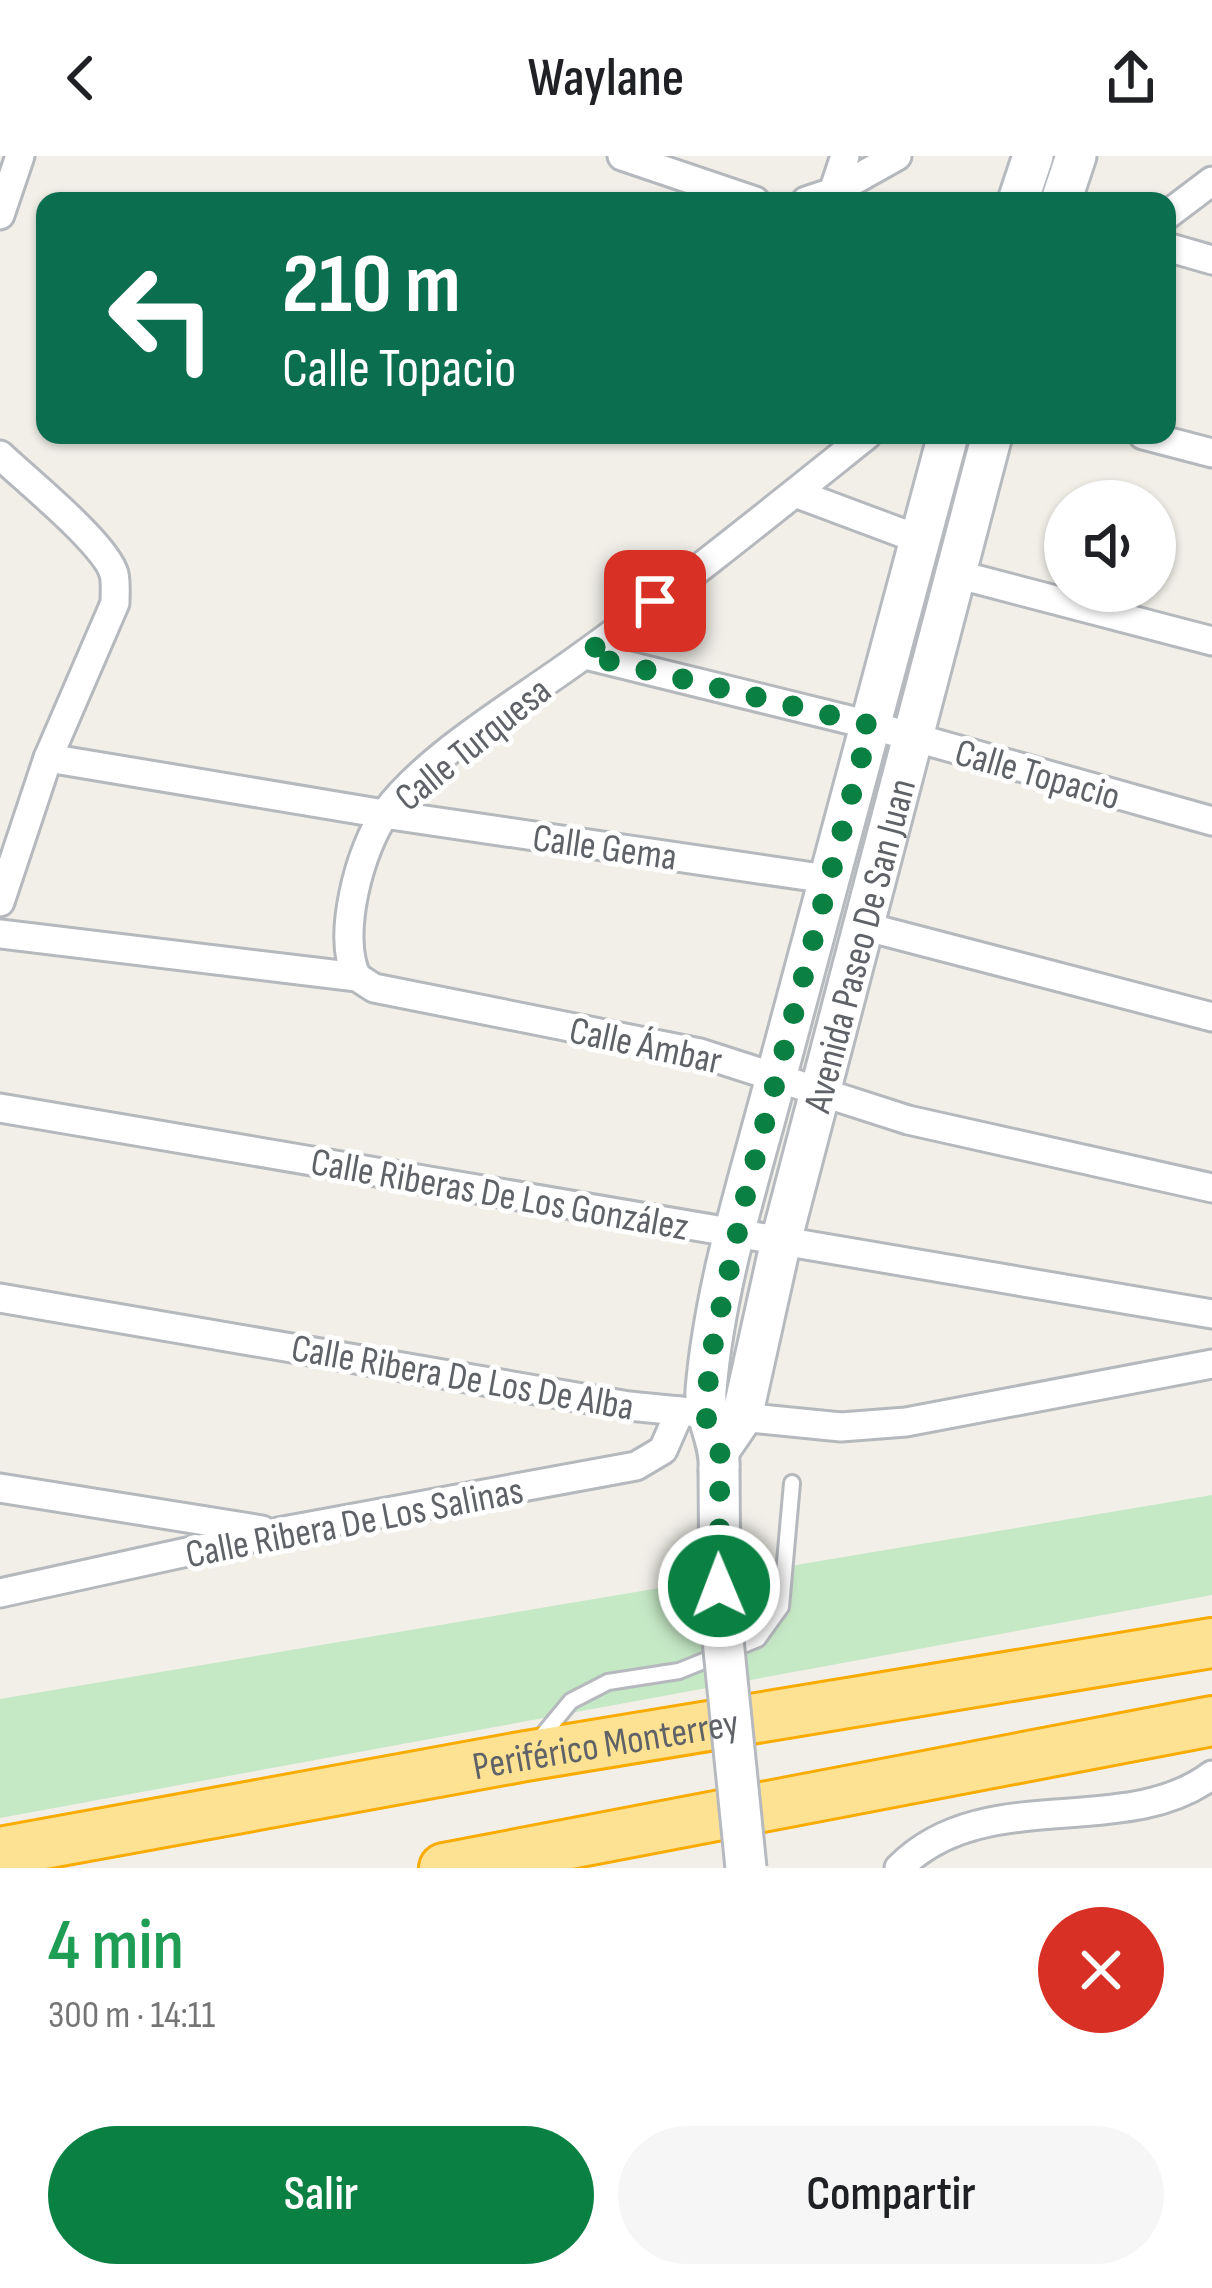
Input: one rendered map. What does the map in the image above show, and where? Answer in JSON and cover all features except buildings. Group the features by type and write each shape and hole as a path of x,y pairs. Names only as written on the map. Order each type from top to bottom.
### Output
{"highway":[{"path":"1147,1657 1212,1628"},
{"name":"Periférico Monterrey","path":"0,1852 526,1756 1212,1643"},
{"path":"444,1868 1212,1721"}],"street":[{"path":"0,215 20,156"},
{"path":"823,192 845,156"},
{"path":"829,192 896,156"},
{"path":"1021,192 1033,156"},
{"path":"1064,192 1076,156"},
{"path":"638,159 730,192"},
{"path":"1176,208 1212,181"},
{"path":"1176,250 1212,260"},
{"name":"Calle Turquesa","path":"357,977 347,944 363,854 385,814 418,776 585,655 856,444"},
{"name":"Avenida Paseo De San Juan","path":"746,1868 720,1610 714,1339 736,1233 826,879 946,444"},
{"name":"Avenida Paseo De San Juan","path":"713,1432 781,1241 990,444"},
{"path":"1176,444 1212,453"},
{"path":"0,455 92,542 108,559 115,576 115,603 48,758 0,902"},
{"path":"795,493 921,540"},
{"path":"956,574 1212,641"},
{"name":"Calle Topacio","path":"585,655 870,725 1212,821"},
{"name":"Calle Gema","path":"48,758 826,879"},
{"path":"863,926 1212,1017"},
{"name":"Calle Ámbar","path":"0,934 357,977 374,988 700,1053 908,1120 1212,1188"},
{"name":"Calle Riberas De Los González","path":"0,1108 1212,1313"},
{"name":"Calle Ribera De Los De Alba","path":"0,1298 539,1391 713,1432 873,1426 1212,1364"},
{"name":"Calle Ribera De Los Salinas","path":"0,1593 278,1532 636,1466 663,1450 713,1432"},
{"path":"0,1488 278,1532"},
{"path":"899,1868 916,1851 970,1824 1165,1800 1212,1775"}],"lane":[{"path":"526,1756 572,1701 608,1682 679,1671 758,1639 781,1607 791,1483"}],"green space":[{"path":"1212,1495 1212,1595 0,1818 0,1699"}],"route":[{"path":"655,601 585,655 870,725 736,1233 706,1384 704,1413 720,1448 719,1586"}]}
